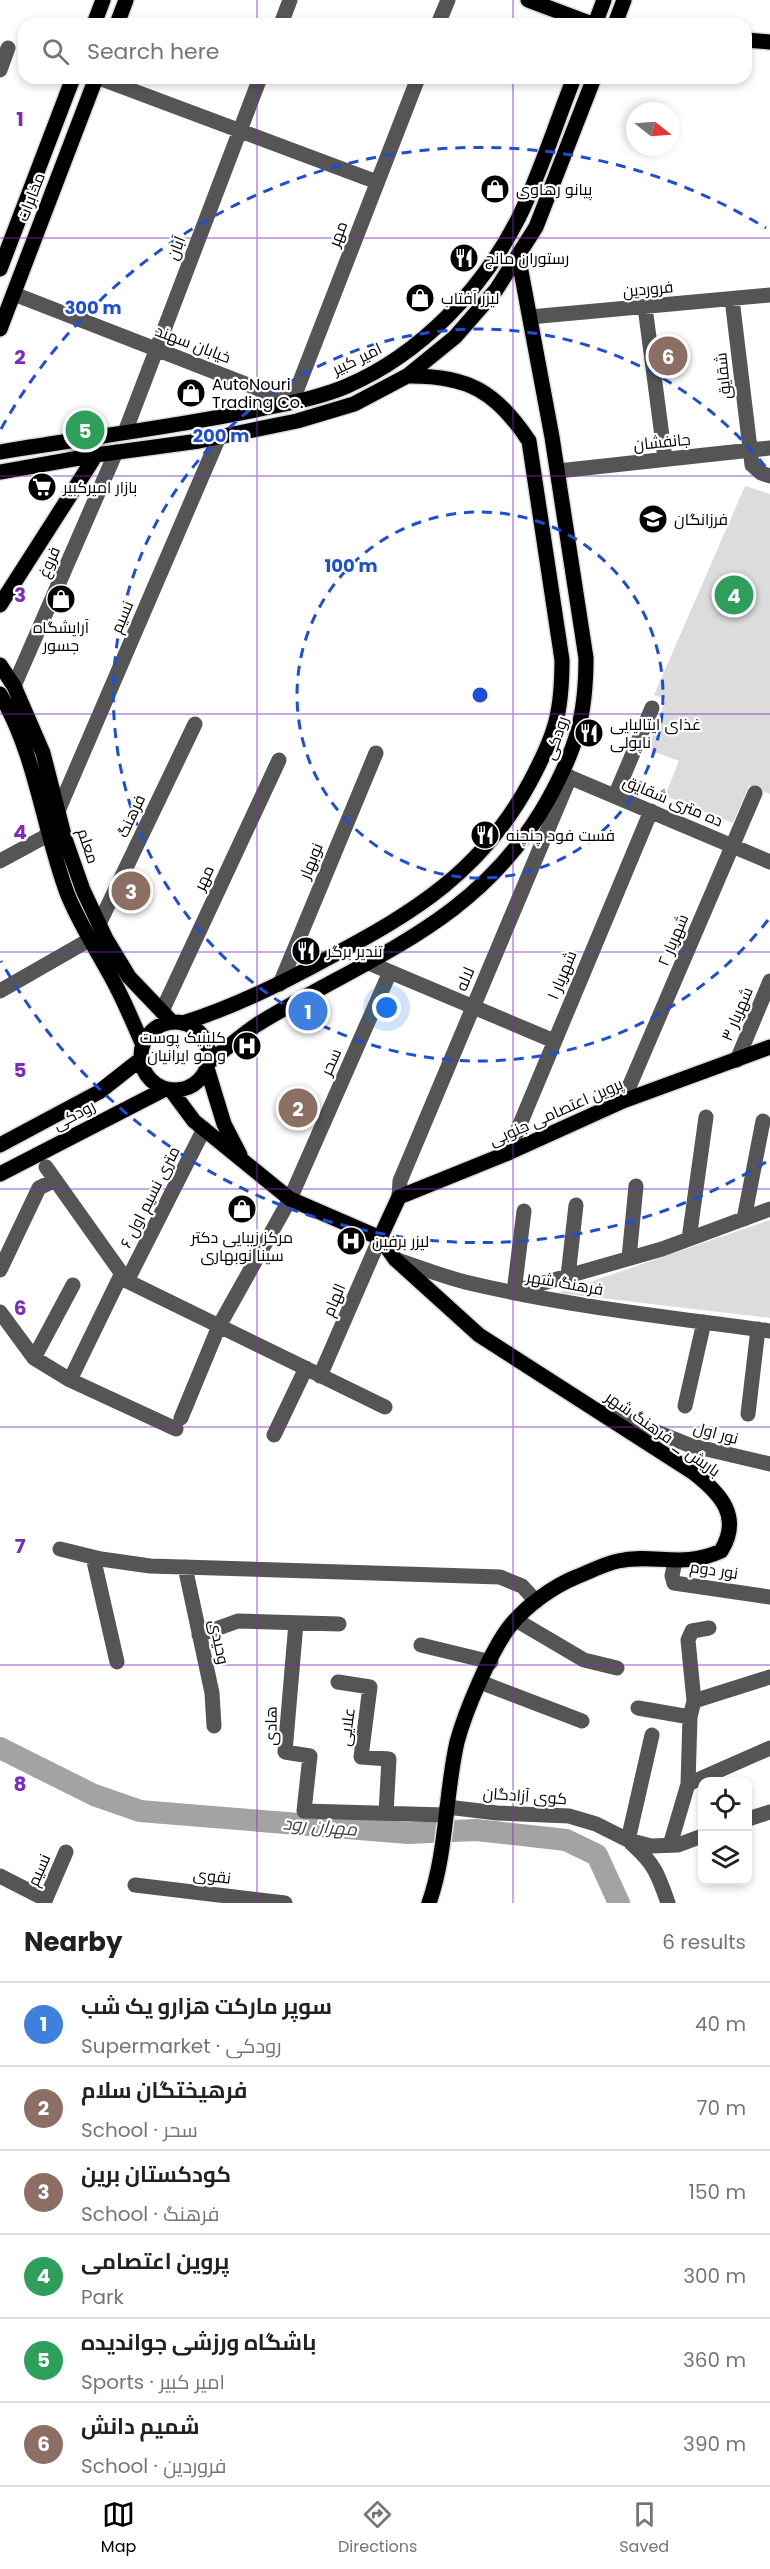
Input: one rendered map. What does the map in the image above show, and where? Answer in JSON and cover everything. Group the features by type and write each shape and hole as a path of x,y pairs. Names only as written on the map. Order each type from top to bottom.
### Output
{"main road":[{"path":"96,18 103,0"},
{"path":"119,18 126,0"},
{"path":"528,0 577,18"},
{"path":"596,18 604,0"},
{"path":"617,18 624,0"},
{"path":"752,39 769,38"},
{"name":"مخابرات","path":"0,269 71,84"},
{"name":"مخابرات","path":"0,329 95,84"},
{"name":"امیر کبیر","path":"0,452 196,422 292,402 347,386 396,359 442,323 481,279 519,218 571,84"},
{"path":"0,472 219,437 297,421 354,404 407,376 455,337 496,290 536,227 592,84"},
{"path":"55,127 75,133"},
{"name":"رودکى","path":"208,1066 256,1025 369,963 438,921 467,900 508,860 566,775 580,730 586,695 586,658 558,471 518,255"},
{"name":"رودکى","path":"172,1018 259,995 369,936 426,900 452,881 490,844 520,801 551,743 562,693 562,660 529,441 513,416 491,396 465,382 446,378 407,376"},
{"path":"0,605 96,455 93,436"},
{"name":"معلم","path":"0,665 14,686 44,753 58,811 83,890 99,924 129,977 172,1018"},
{"path":"0,694 28,758 48,835 68,896 89,940 116,986 142,1052 142,1067 151,1081 168,1090 204,1129 244,1164 290,1199 380,1238 399,1197"},
{"path":"551,743 572,752"},
{"path":"426,900 438,921"},
{"path":"142,1052 151,1031 172,1018 191,1026 204,1038 209,1054 208,1066 224,1124 244,1164"},
{"name":"پروین اعتصامی جنوبی","path":"399,1197 508,1153 623,1101 770,1047"},
{"name":"رودکی","path":"0,1145 99,1092 142,1052"},
{"path":"168,1090 193,1085 208,1066"},
{"name":"رودکی","path":"0,1174 168,1090"},
{"name":"باریش _ فرهنگ شهر","path":"380,1238 395,1259 478,1335 588,1404 712,1487 724,1503 730,1520 730,1537 721,1551 685,1561 618,1561 572,1579 536,1601 510,1627 480,1682 458,1741 437,1880 429,1903"}],"street":[{"path":"283,18 290,0"},
{"path":"440,18 448,0"},
{"path":"0,70 3,49"},
{"path":"114,84 377,182"},
{"name":"آبان","path":"126,432 259,84"},
{"name":"مهر","path":"292,402 416,84"},
{"name":"خیابان سهند","path":"14,294 292,402"},
{"name":"فروردین","path":"530,317 770,295"},
{"name":"شقایق","path":"732,299 749,450"},
{"path":"645,307 664,459"},
{"path":"292,402 297,421"},
{"name":"نسیم","path":"58,811 219,437"},
{"name":"جانفشان","path":"558,471 770,448"},
{"path":"749,450 752,465 761,473 770,476"},
{"name":"فروغ","path":"14,686 116,452"},
{"path":"615,796 652,708"},
{"name":"فرهنگ","path":"99,924 195,724"},
{"name":"نوبهار","path":"280,984 376,753"},
{"name":"مهر","path":"172,1018 279,760"},
{"name":"ده متری شقایق","path":"566,775 770,862"},
{"name":"لاله","path":"399,1197 400,1181 566,775"},
{"name":"شهریار ۲","path":"623,1101 755,793"},
{"name":"شهریار ۱","path":"508,1153 651,811"},
{"path":"0,861 48,835"},
{"path":"0,991 89,940"},
{"path":"369,963 554,1041"},
{"name":"سحر","path":"70,1380 178,1423 219,1326 290,1199 390,972"},
{"name":"شهریار ۳","path":"737,1060 770,981"},
{"path":"689,1239 706,1117"},
{"path":"744,1219 763,1121"},
{"name":"۶ متری نسیم اول","path":"70,1380 204,1129"},
{"path":"0,1270 39,1188 50,1174 124,1277 385,1407"},
{"path":"629,1258 636,1186"},
{"path":"568,1276 576,1205"},
{"name":"فرهنگ شهر","path":"513,1292 689,1239 770,1209"},
{"path":"395,1259 463,1281 513,1292 524,1211"},
{"name":"الهام","path":"320,1376 380,1238"},
{"path":"34,1358 73,1285"},
{"name":"فرهنگ شهر","path":"513,1292 604,1308 764,1330"},
{"path":"0,1312 34,1358 70,1380"},
{"path":"685,1406 704,1322"},
{"path":"748,1414 764,1330"},
{"path":"274,1435 306,1368"},
{"name":"نور اول","path":"588,1404 689,1445 770,1464"},
{"path":"60,1549 150,1566 500,1577 522,1586 536,1601"},
{"path":"93,1557 117,1662"},
{"name":"نور دوم","path":"675,1561 672,1576 674,1582 770,1597"},
{"name":"وحیدی","path":"185,1567 212,1693 214,1726"},
{"path":"516,1620 584,1660 617,1668"},
{"path":"199,1635 238,1621 339,1624"},
{"name":"هادی","path":"296,1623 285,1752 310,1755 304,1811"},
{"path":"670,1845 688,1784 690,1717 694,1701 688,1640 692,1631 709,1628"},
{"path":"421,1645 491,1662"},
{"path":"694,1701 770,1677"},
{"name":"علایی","path":"338,1682 370,1687 361,1757 389,1759 386,1813"},
{"path":"480,1682 582,1721"},
{"path":"638,1708 690,1717"},
{"path":"652,1735 628,1840 650,1859 668,1903"},
{"path":"688,1784 770,1748"},
{"name":"کوی آزادگان","path":"304,1811 386,1813 446,1811 569,1816 596,1824 628,1840 651,1846 678,1845 698,1838"},
{"path":"752,1817 770,1812"},
{"name":"نسیم","path":"45,1901 66,1852"},
{"path":"0,1876 45,1901"},
{"name":"نقوی","path":"135,1885 285,1903"},
{"path":"153,1903 160,1888"}],"shaded area":[{"path":"745,486 770,494 770,794 749,786 733,823 665,796 679,761 647,749 666,699 654,695"},
{"path":"770,1220 770,1318 558,1293"}],"waterway":[{"name":"مهران رود","path":"0,1748 94,1795 140,1811 408,1833 476,1830 566,1840 597,1855 619,1903"}],"place":[{"name":"پیانو رهاوی","path":"495,189"},
{"name":"رستوران مانچ","path":"464,258"},
{"name":"لیزر آفتاب","path":"420,298"},
{"name":"شمیم دانش","path":"668,356"},
{"name":"AutoNouri Trading Co.","path":"191,393"},
{"name":"باشگاه ورزشی جواندیده","path":"85,430"},
{"name":"بازار امیرکبیر","path":"42,487"},
{"name":"فرزانگان","path":"653,519"},
{"name":"پروین اعتصامى","path":"734,595"},
{"name":"آرایشگاه جسور","path":"61,599"},
{"name":"غذای ایتالیایی ناپولی","path":"589,733"},
{"name":"فست فود چنچنه","path":"485,835"},
{"name":"کودکستان برین","path":"131,891"},
{"name":"تندیر برگر","path":"306,951"},
{"name":"سوپر مارکت هزارو یک شب","path":"308,1011"},
{"name":"کلینیک پوست و مو ایرانیان","path":"247,1046"},
{"name":"فرهیختگان سلام","path":"298,1108"},
{"name":"مرکز زیبایی دکتر سینا نوبهاری","path":"242,1209"},
{"name":"لیزر برفین","path":"351,1241"}]}
